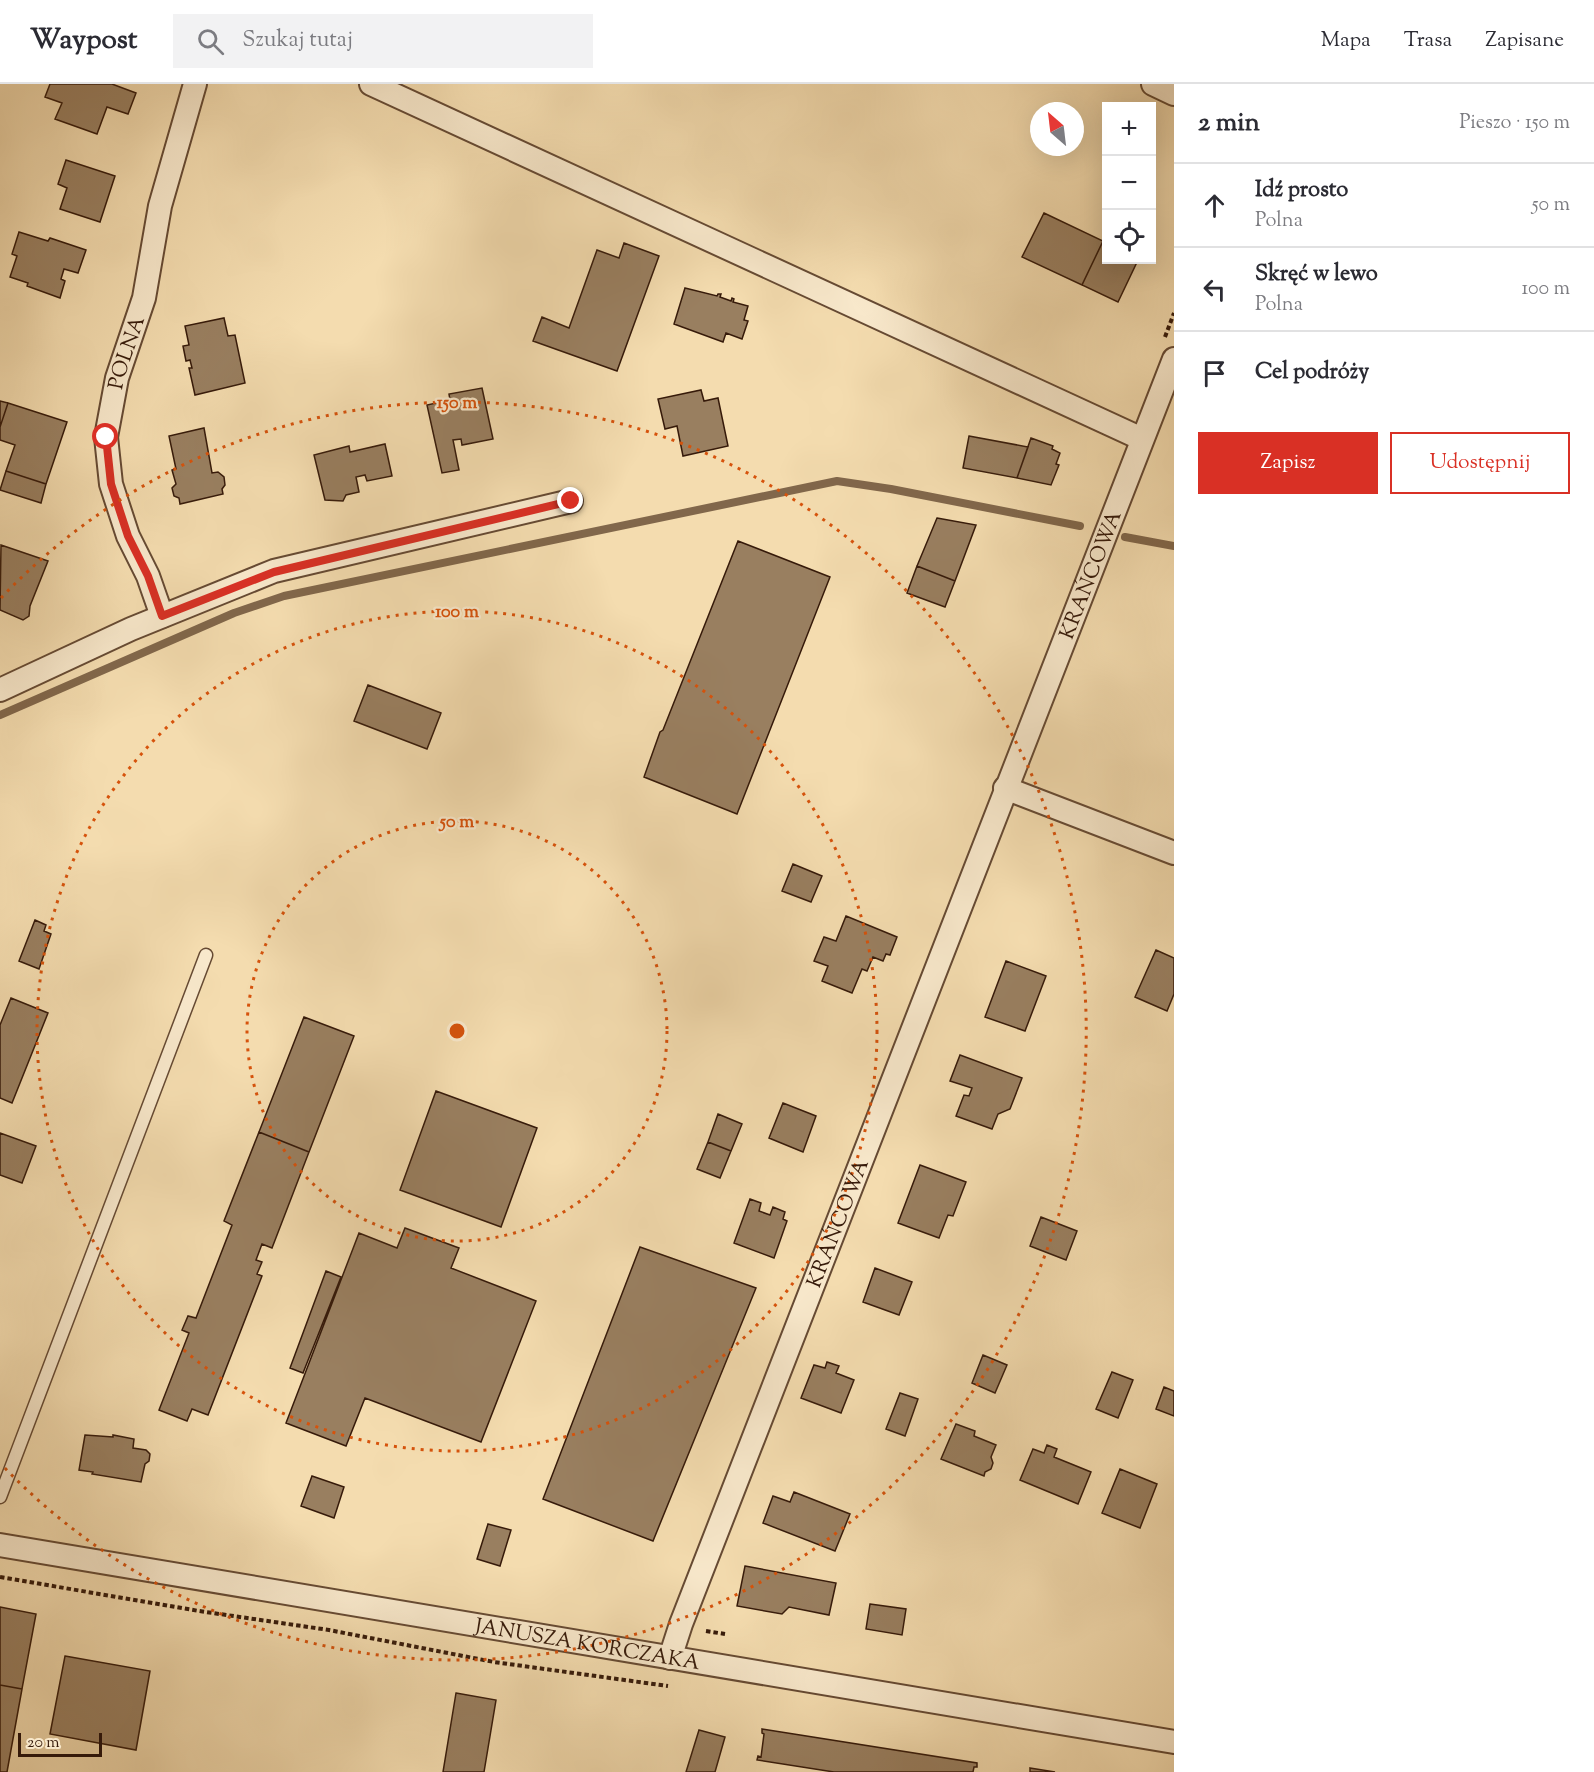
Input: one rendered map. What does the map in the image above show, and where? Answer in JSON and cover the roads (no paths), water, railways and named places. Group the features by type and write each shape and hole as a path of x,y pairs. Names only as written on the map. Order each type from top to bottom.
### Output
{"street":[{"name":"POLNA","path":"162,616 148,576 128,536 111,484 106,437 117,378 144,297 159,206 195,84"},
{"path":"371,84 1142,439"},
{"path":"1153,84 1174,94"},
{"name":"KRAŃCOWA","path":"670,1658 681,1624 1005,788 1174,359"},
{"path":"0,690 162,616 274,572 571,501"},
{"path":"1005,788 1174,853"},
{"name":"JANUSZA KORCZAKA","path":"0,1545 1174,1742"}],"lane":[{"path":"0,1497 206,955"}],"waterway":[{"path":"0,715 234,613 284,596 837,481 891,489 1080,526"},
{"path":"1125,537 1174,546"}]}
